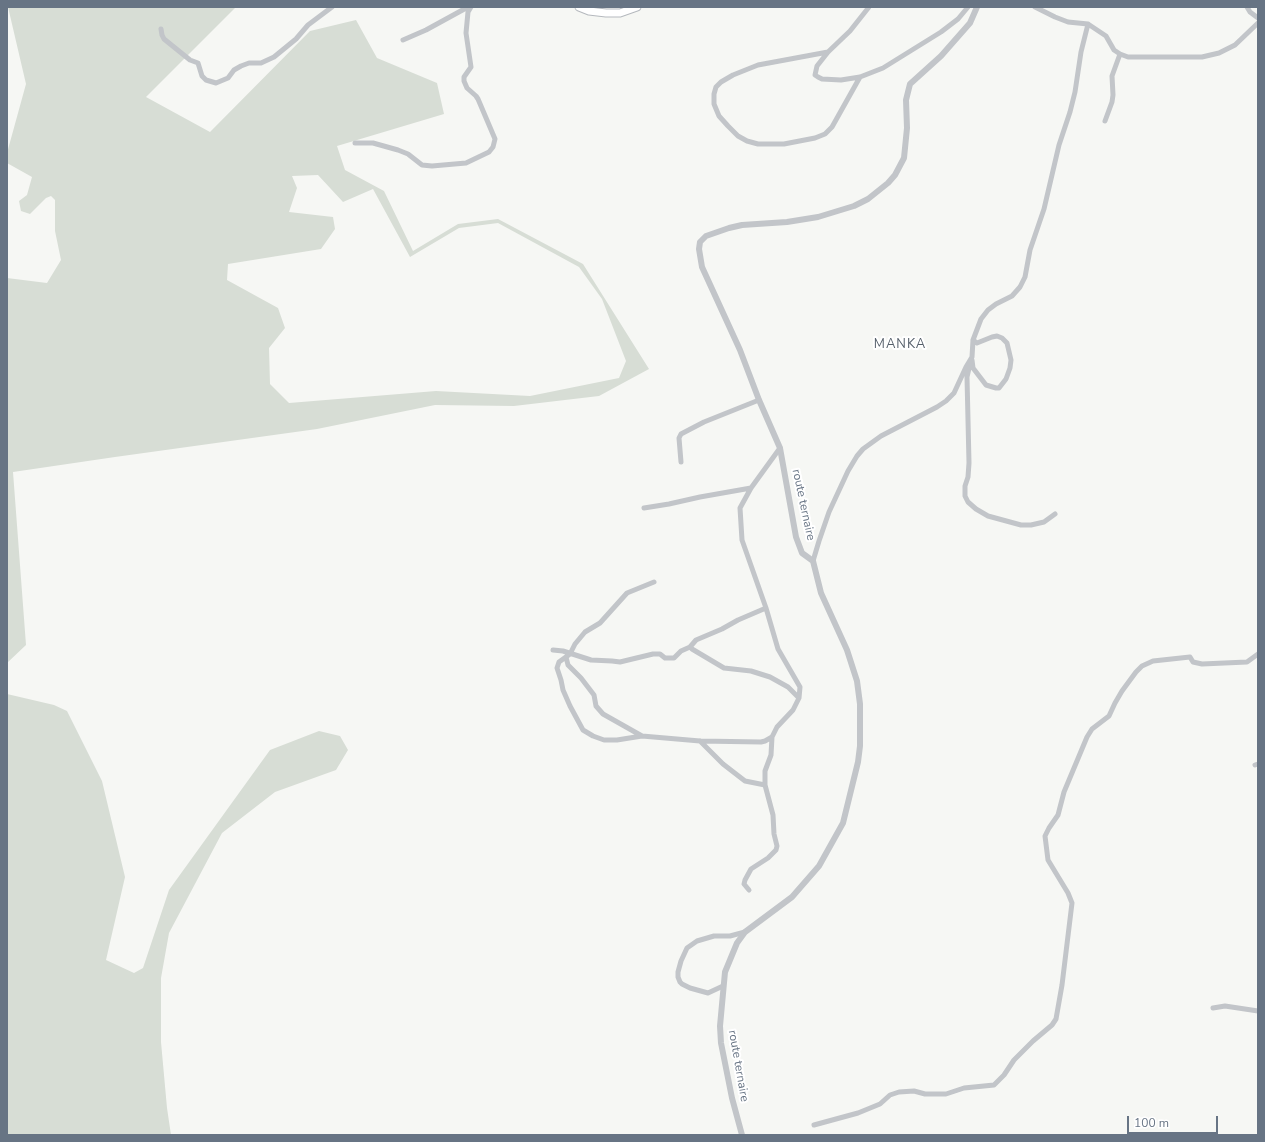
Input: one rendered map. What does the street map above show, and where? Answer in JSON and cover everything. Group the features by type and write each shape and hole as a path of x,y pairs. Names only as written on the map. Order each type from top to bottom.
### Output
{"main road":[{"path":"580,7 589,11 620,13 637,7"}],"street":[{"path":"161,30 164,39 190,60 198,63 202,76 206,80 216,83 228,78 234,70 240,66 249,63 261,63 274,57 296,39 308,25 332,7"},
{"path":"403,40 426,30 468,7"},
{"path":"355,143 373,143 398,150 408,154 422,165 432,166 466,163 489,152 493,147 495,139 478,99 467,88 464,81 464,77 471,67 466,27 468,12 472,7"},
{"path":"869,7 850,31 828,52 815,71 815,75 822,79 836,80 860,77 883,68 941,32 958,19 968,7"},
{"name":"route ternaire","path":"742,1135 732,1098 721,1043 720,1026 725,972 737,944 745,932 792,897 819,866 843,823 858,762 860,746 860,711 857,681 848,650 821,593 813,561 802,552 796,536 780,448 759,400 740,350 702,267 698,249 700,242 706,236 729,228 742,225 787,222 811,218 840,210 868,199 888,183 895,175 904,158 907,128 906,100 910,84 946,50 970,23 977,7"},
{"path":"1035,7 1068,22 1088,24 1106,36 1114,50 1128,57 1202,57 1219,53 1235,45 1258,24"},
{"path":"1247,7 1250,12 1258,18"},
{"path":"973,340 978,343 997,336 1007,343 1011,360 1010,368 999,388 986,385 973,368 973,340 981,319 988,310 1012,296 1020,287 1025,277 1030,250 1042,216 1059,145 1075,92 1080,52 1088,24"},
{"path":"828,52 758,64 721,82 716,87 714,94 714,104 719,116 738,136 747,141 758,144 784,144 815,138 825,134 832,127 860,77"},
{"path":"1105,121 1112,102 1112,76 1120,54"},
{"path":"972,357 967,377 968,463 965,496 968,502 988,516 1021,525 1031,525 1044,522 1055,514"},
{"path":"813,561 818,541 829,512 848,471 857,456 863,449 881,436 946,401 954,393 972,357"},
{"path":"681,462 679,438 681,434 709,420 759,400"},
{"path":"749,890 744,884 751,869 768,858 776,850 777,846 774,834 773,815 764,777 772,755 772,738 777,727 793,710 799,698 800,687 778,649 766,608 742,540 740,508 751,488 780,448"},
{"path":"644,508 669,504 700,496 751,488"},
{"path":"654,582 627,593 604,620 585,632 575,644 568,656 559,662 557,668 562,680 563,690 583,730 604,740 618,740 642,736 700,741 761,742 772,738"},
{"path":"553,650 563,651 568,656 591,660 620,662 653,654 660,654 665,658 674,658 696,640 766,608"},
{"path":"690,646 692,649 724,668 752,671 770,677 788,687 799,698"},
{"path":"814,1125 858,1113 880,1104 890,1095 899,1092 914,1091 925,1094 946,1094 964,1088 994,1085 1004,1075 1014,1060 1033,1041 1052,1026 1056,1019 1062,985 1072,903 1048,860 1045,836 1058,816 1064,792 1086,737 1092,729 1109,716 1118,697 1142,666 1153,661 1190,657 1193,662 1202,664 1247,662 1258,654"},
{"path":"568,656 568,666 581,678 594,695 596,706 603,714 642,736"},
{"path":"700,741 723,764 745,781 765,785"},
{"path":"723,986 708,993 682,984 678,977 681,961 687,948 697,941 714,936 730,936 745,932"},
{"path":"1213,1008 1224,1006 1258,1011"}],"shaded area":[{"path":"8,7 236,7 146,97 210,132 310,31 356,20 377,58 437,83 444,114 337,146 345,170 384,191 413,251 458,224 498,219 583,264 649,369 599,396 514,406 435,405 317,429 13,472 26,645 7,663 7,278 47,283 61,260 55,231 55,200 51,196 46,198 30,214 21,211 19,201 27,195 32,177 7,163 7,153 26,84","holes":["318,175 343,202 373,189 410,257 459,228 498,223 579,267 602,299 626,361 619,378 530,396 436,391 289,403 270,384 269,348 285,328 278,308 227,280 228,264 321,249 335,229 333,217 289,212 297,188 292,176"]},
{"path":"7,694 54,705 67,711 102,781 125,877 106,960 134,973 143,968 169,890 270,750 319,731 340,736 348,750 336,770 275,792 222,833 169,933 161,978 161,1042 171,1135 7,1135"}],"district":[{"name":"MANKA","path":"900,345"}]}
